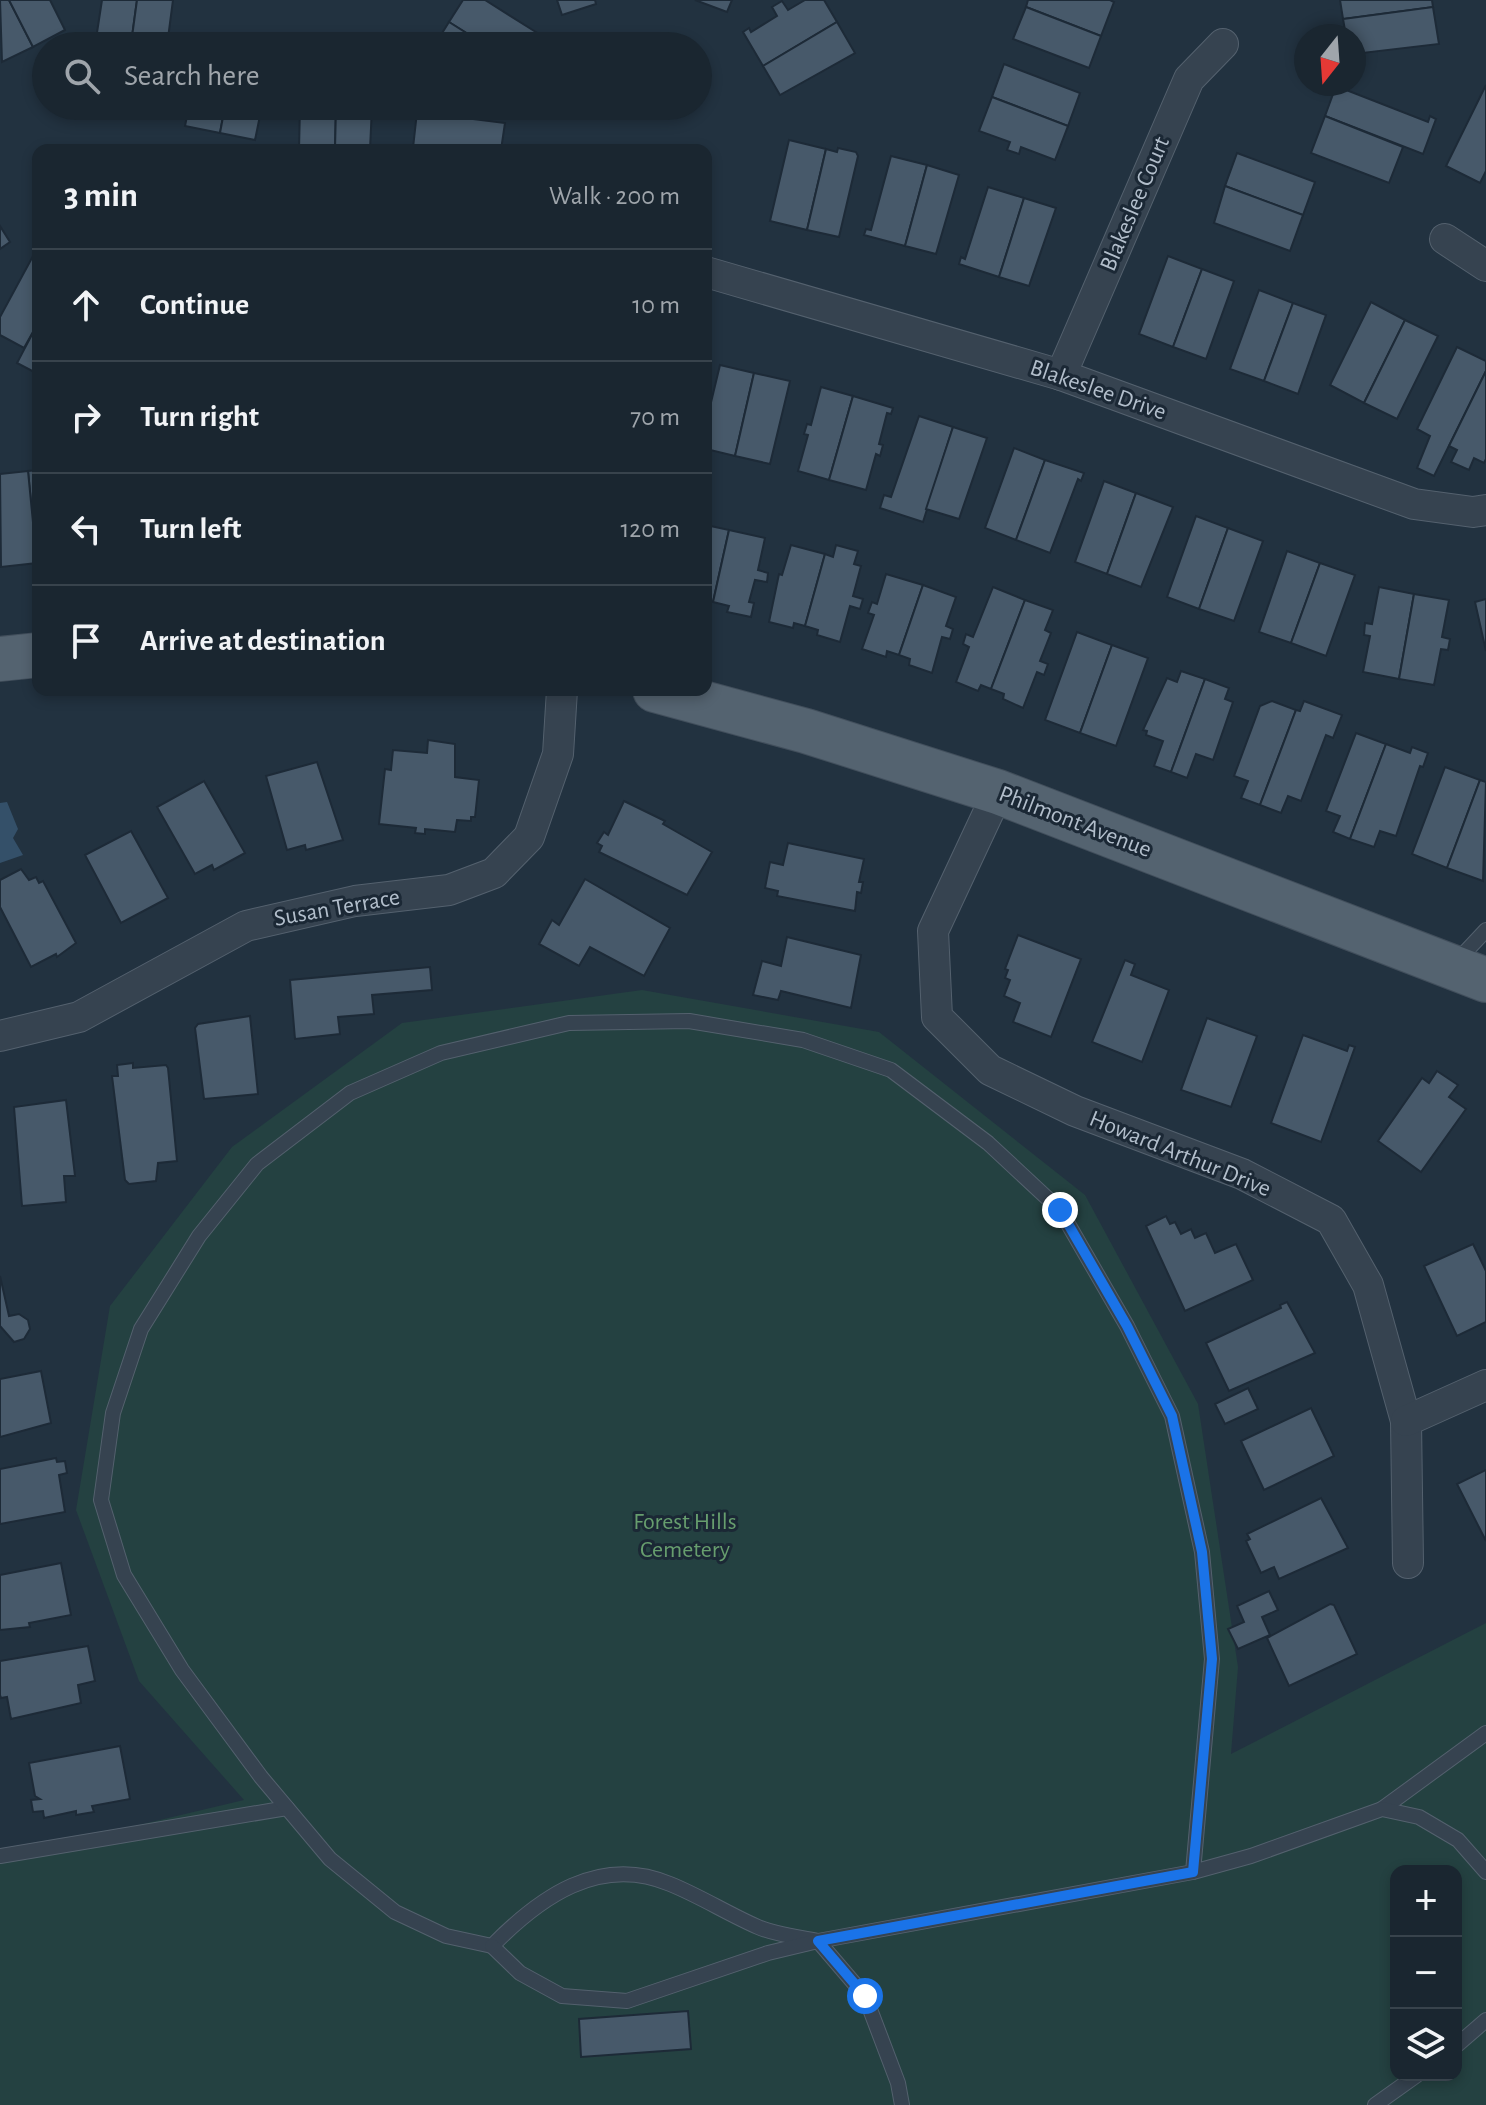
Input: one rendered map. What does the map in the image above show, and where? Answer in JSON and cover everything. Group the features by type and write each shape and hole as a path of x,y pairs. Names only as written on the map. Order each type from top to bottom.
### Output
{"main road":[{"path":"0,659 32,656"},
{"name":"Philmont Avenue","path":"677,696 806,731 998,792 1469,974"}],"street":[{"name":"Blakeslee Court","path":"1061,375 1189,79 1223,44"},
{"path":"1445,239 1486,266"},
{"name":"Blakeslee Drive","path":"712,274 1061,375 1414,504 1473,512 1486,510"},
{"name":"Susan Terrace","path":"0,1036 79,1017 246,926 355,901 449,890 494,873 529,837 558,754 562,696"},
{"name":"Howard Arthur Drive","path":"998,792 933,931 937,1017 990,1070 1075,1111 1242,1174 1331,1220 1368,1285 1406,1421 1408,1563"},
{"path":"1406,1421 1486,1385"}],"lane":[{"path":"1469,974 1486,930"},
{"path":"1193,1872 1212,1659 1202,1552 1172,1416 1127,1326 1060,1210 988,1143 891,1070 803,1040 689,1021 569,1023 441,1053 350,1093 257,1164 199,1236 141,1329 113,1413 101,1500 124,1575 182,1670 287,1808 330,1859 395,1912 446,1936 492,1946 520,1973 562,1996 627,2001 768,1953 818,1941 1193,1872 1251,1856 1382,1809 1486,1733"},
{"path":"0,1856 287,1808"},
{"path":"1382,1809 1419,1817 1445,1832 1458,1840 1486,1872"},
{"path":"492,1946 529,1909 567,1885 620,1874 666,1882 761,1928 818,1941 865,1996 898,2083 902,2105"},
{"path":"1462,2041 1486,2020"},
{"path":"1375,2105 1409,2081"}],"green space":[{"name":"Forest Hills Cemetery","path":"642,990 879,1032 1085,1195 1198,1404 1238,1667 1231,1754 1486,1623 1486,2105 0,2105 0,1858 244,1800 139,1681 76,1510 110,1306 232,1147 402,1023"}],"water":[{"path":"7,802 18,829 13,838 23,855 0,863 0,803"}],"building":[{"path":"0,0 9,0 32,47 2,62"},
{"path":"9,0 50,0 65,30 32,32 32,45"},
{"path":"102,0 137,0 133,32 97,32"},
{"path":"137,0 173,0 169,32 133,32"},
{"path":"463,0 485,0 536,32 465,32 449,22"},
{"path":"557,0 595,0 596,4 562,15"},
{"path":"695,0 732,0 727,12"},
{"path":"805,0 824,0 837,22 763,66 743,32 749,28 751,32 777,16 772,7 782,1 788,10"},
{"path":"1028,0 1114,2 1101,36 1026,7"},
{"path":"1340,0 1432,0 1433,7 1343,19"},
{"path":"1026,7 1101,36 1089,68 1013,39"},
{"path":"1433,7 1439,44 1366,53 1366,24 1344,24 1343,19"},
{"path":"449,22 465,32 443,32"},
{"path":"837,22 855,53 780,95 763,66"},
{"path":"1004,64 1080,93 1068,126 992,97"},
{"path":"1486,85 1486,171 1480,183 1446,166"},
{"path":"1332,96 1362,96 1428,122 1430,116 1436,119 1423,154 1325,116"},
{"path":"992,97 1068,126 1055,160 1021,147 1019,154 1007,150 1010,142 979,131"},
{"path":"1325,116 1403,147 1389,183 1311,153"},
{"path":"186,120 222,120 220,133 185,126"},
{"path":"222,120 259,120 255,140 220,133"},
{"path":"300,120 336,120 335,144 299,144"},
{"path":"336,120 371,120 370,144 335,144"},
{"path":"416,120 505,123 502,144 413,144"},
{"path":"789,140 826,149 807,230 770,221"},
{"path":"838,148 856,152 858,156 839,237 807,230 826,149 837,152"},
{"path":"1237,153 1315,182 1303,215 1225,186"},
{"path":"891,156 927,165 905,246 864,235 866,229 871,230"},
{"path":"927,165 959,175 936,254 905,246"},
{"path":"1225,186 1303,215 1290,251 1214,223"},
{"path":"988,187 1024,198 999,277 959,264 961,257 965,259"},
{"path":"1024,198 1056,208 1029,286 999,277"},
{"path":"0,226 10,242 0,249"},
{"path":"1168,256 1202,269 1173,347 1139,334"},
{"path":"32,258 32,334 24,348 0,335 0,317"},
{"path":"1202,269 1234,281 1206,359 1173,347"},
{"path":"1259,290 1293,303 1264,381 1230,369"},
{"path":"1371,302 1405,320 1364,403 1330,385"},
{"path":"1293,303 1326,315 1298,394 1264,381"},
{"path":"1405,320 1438,336 1397,419 1364,403"},
{"path":"32,334 32,371 17,363"},
{"path":"1457,347 1486,361 1486,371 1434,476 1417,468 1430,436 1417,429"},
{"path":"720,365 754,373 735,456 712,450 712,398"},
{"path":"1486,371 1486,459 1484,463 1474,458 1469,470 1451,462 1457,450 1449,446"},
{"path":"754,373 790,381 770,464 735,456"},
{"path":"821,387 853,396 829,480 798,471 808,435 804,434 807,424 811,425"},
{"path":"853,396 893,408 891,414 887,413 879,444 883,445 880,456 876,454 866,490 829,480"},
{"path":"919,416 953,427 923,522 880,508 884,495 891,497"},
{"path":"953,427 987,438 959,519 926,509"},
{"path":"1014,448 1045,460 1016,540 985,528"},
{"path":"1045,460 1084,473 1081,481 1078,479 1050,553 1016,540"},
{"path":"28,471 32,471 32,512"},
{"path":"28,471 32,564 1,567 0,474"},
{"path":"1104,481 1136,493 1107,574 1075,562"},
{"path":"1136,493 1173,507 1141,587 1107,574"},
{"path":"1196,516 1228,528 1199,609 1167,597"},
{"path":"712,526 729,530 712,602"},
{"path":"1228,528 1263,541 1234,621 1199,609"},
{"path":"729,530 765,538 758,570 768,573 767,582 755,580 749,602 754,603 751,617 727,612 729,606 713,602"},
{"path":"791,545 825,554 805,626 794,623 793,628 769,622 779,574 782,575"},
{"path":"836,545 858,551 854,564 861,566 853,596 863,599 860,609 850,606 840,642 817,635 818,630 805,626 825,554 833,557"},
{"path":"1287,551 1320,563 1291,643 1259,632"},
{"path":"1320,563 1355,575 1326,656 1291,643"},
{"path":"886,574 923,585 899,655 887,651 886,657 862,649 874,615 868,613 872,602 877,604"},
{"path":"923,585 956,597 946,626 953,629 950,639 942,637 932,673 909,665 910,659 899,655"},
{"path":"993,587 1025,600 991,689 981,685 978,691 956,682 969,647 963,644 966,634 973,637"},
{"path":"1379,587 1414,594 1399,679 1363,672 1370,636 1364,635 1365,623 1372,624"},
{"path":"1414,594 1449,600 1442,637 1450,639 1448,650 1441,649 1434,685 1399,679"},
{"path":"1486,599 1486,651 1475,602"},
{"path":"1025,600 1053,610 1045,630 1051,633 1040,661 1048,664 1044,675 1037,672 1023,708 1003,699 1004,694 991,689"},
{"path":"1077,632 1112,645 1080,733 1045,720"},
{"path":"1112,645 1148,658 1116,746 1080,733"},
{"path":"1181,671 1205,679 1171,772 1154,766 1163,741 1146,735 1147,731 1143,730 1167,678 1177,682"},
{"path":"1205,679 1229,688 1225,699 1233,702 1213,760 1196,754 1187,778 1171,772"},
{"path":"1272,701 1296,710 1260,805 1241,798 1248,781 1234,776 1260,706"},
{"path":"1304,701 1342,715 1333,738 1326,735 1301,801 1288,796 1281,813 1260,805 1296,710 1300,711"},
{"path":"1356,733 1386,744 1350,839 1333,832 1340,816 1326,811"},
{"path":"428,740 455,744 455,777 479,780 475,817 471,817 471,821 457,820 455,832 425,829 425,834 415,833 416,828 379,824 385,769 391,770 393,750 427,753"},
{"path":"1386,744 1410,753 1412,747 1428,753 1423,767 1420,766 1396,836 1380,831 1374,847 1350,839"},
{"path":"317,762 343,840 306,850 305,845 287,850 266,776"},
{"path":"1445,767 1480,780 1447,868 1412,854"},
{"path":"1480,780 1486,782 1483,881 1447,868"},
{"path":"204,781 245,853 214,870 212,865 195,874 157,807"},
{"path":"624,801 665,821 663,824 712,852 687,895 599,852 602,846 597,843 604,832 608,835"},
{"path":"131,831 168,898 121,923 85,855"},
{"path":"788,843 864,859 859,882 863,882 861,893 857,892 855,911 777,896 778,891 765,888 770,862 783,865"},
{"path":"21,869 29,880 36,877 39,883 43,881 76,943 57,957 56,954 31,967 0,907 0,880"},
{"path":"585,879 670,928 644,976 590,947 579,966 539,944 552,920 559,925"},
{"path":"1018,935 1081,959 1051,1037 1013,1022 1020,1003 1004,996 1010,980 1005,978 1008,970 1005,969"},
{"path":"787,937 861,955 851,1008 781,991 778,1000 753,995 762,961 781,966"},
{"path":"1125,960 1135,964 1131,975 1169,990 1142,1062 1092,1042"},
{"path":"430,967 432,990 372,995 374,1014 338,1017 340,1034 295,1039 290,980"},
{"path":"250,1016 258,1094 204,1099 195,1028 198,1024"},
{"path":"1207,1018 1257,1036 1231,1107 1181,1090"},
{"path":"1303,1035 1347,1051 1349,1045 1355,1047 1321,1142 1271,1123"},
{"path":"133,1063 133,1068 166,1065 168,1068 177,1161 158,1163 156,1181 129,1184 125,1180 112,1076 118,1076 117,1065"},
{"path":"1437,1071 1458,1085 1449,1097 1466,1109 1421,1172 1378,1141 1422,1078 1429,1083"},
{"path":"66,1100 75,1176 64,1176 66,1202 22,1206 14,1107"},
{"path":"1166,1216 1170,1224 1175,1222 1181,1234 1191,1229 1195,1238 1206,1233 1215,1253 1236,1244 1253,1280 1185,1311 1146,1226"},
{"path":"1473,1244 1486,1271 1486,1322 1457,1336 1424,1266"},
{"path":"0,1276 9,1316 19,1314 28,1320 30,1329 24,1339 14,1342 0,1326"},
{"path":"1287,1302 1315,1353 1229,1391 1206,1343 1281,1308 1280,1305"},
{"path":"41,1371 51,1423 0,1437 0,1379"},
{"path":"1248,1388 1258,1409 1225,1424 1215,1404"},
{"path":"1311,1408 1334,1456 1264,1490 1241,1441"},
{"path":"56,1458 57,1462 65,1461 67,1473 59,1475 65,1512 0,1524 0,1469"},
{"path":"1486,1470 1486,1541 1457,1484"},
{"path":"1321,1498 1348,1548 1279,1579 1274,1567 1261,1573 1246,1541 1250,1539 1247,1534"},
{"path":"61,1563 71,1615 29,1623 30,1627 0,1630 0,1575"},
{"path":"1269,1591 1278,1610 1262,1617 1270,1635 1238,1649 1228,1629 1244,1622 1237,1606"},
{"path":"1330,1604 1334,1605 1357,1654 1289,1686 1267,1638"},
{"path":"88,1646 95,1681 78,1685 81,1703 11,1719 7,1697 1,1698 0,1695 0,1661"},
{"path":"120,1746 130,1799 92,1806 94,1812 76,1815 76,1811 44,1818 43,1811 33,1812 31,1800 40,1799 35,1796 29,1763"},
{"path":"688,2011 691,2049 581,2057 579,2019"}],"route":[{"path":"865,1996 818,1941 1193,1872 1212,1659 1202,1552 1172,1416 1127,1326 1060,1210"}]}
